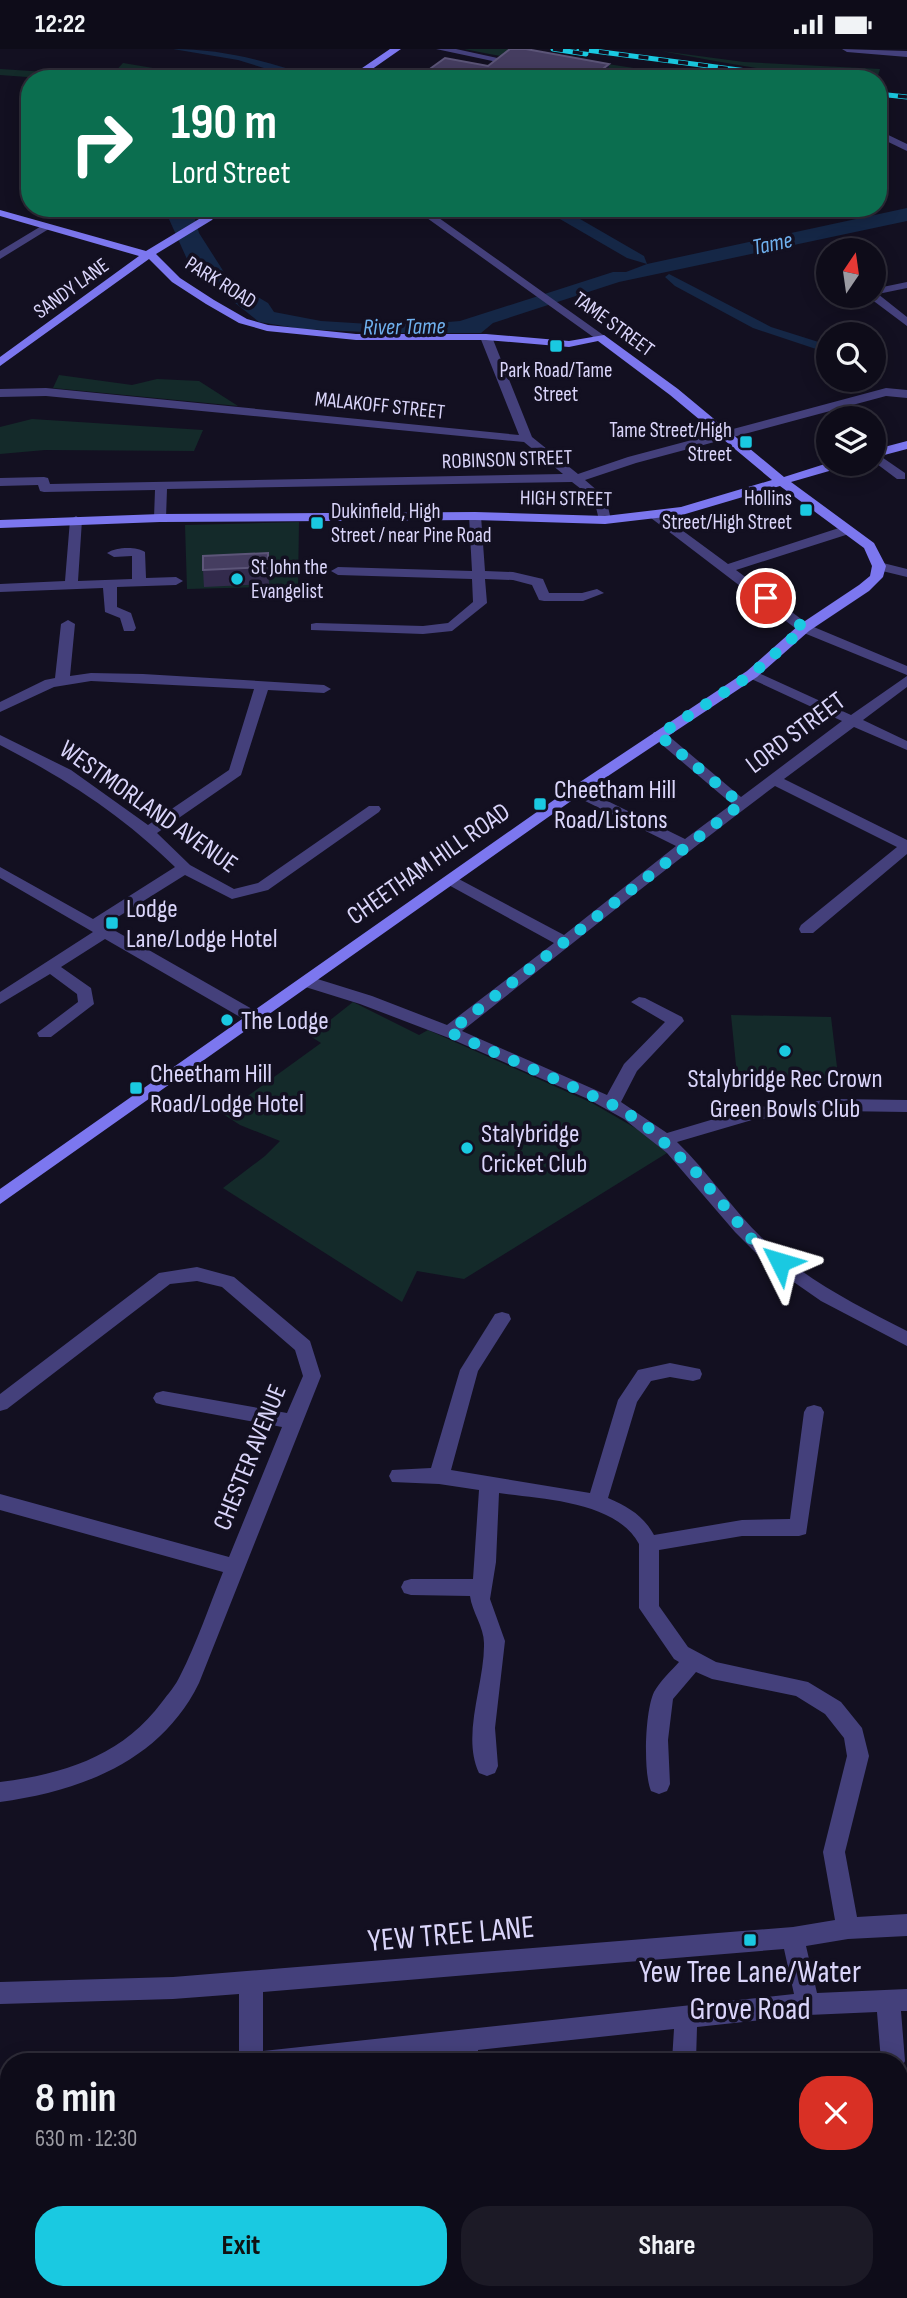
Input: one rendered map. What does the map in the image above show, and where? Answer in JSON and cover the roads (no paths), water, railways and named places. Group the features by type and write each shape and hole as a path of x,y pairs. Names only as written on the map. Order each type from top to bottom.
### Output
{"main road":[{"path":"364,70 396,49"},
{"name":"PARK ROAD","path":"0,213 147,255 158,260 188,288 237,318 258,326 356,337 486,337 569,344 600,337"},
{"name":"SANDY LANE","path":"0,362 164,243 209,217"},
{"name":"TAME STREET","path":"600,337 727,435 780,480 869,546 880,566"},
{"path":"886,451 907,445"},
{"name":"HIGH STREET","path":"0,524 160,518 475,516 605,520 682,511 816,470"},
{"name":"CHEETHAM HILL ROAD","path":"0,1198 576,791 752,674 804,628 864,588 876,577 880,566"}],"street":[{"path":"441,49 528,65"},
{"path":"846,49 907,54"},
{"path":"887,138 907,149"},
{"name":"TAME STREET","path":"431,217 600,337"},
{"path":"0,256 47,227"},
{"path":"886,291 907,285"},
{"path":"886,305 907,323"},
{"path":"486,337 527,439 600,498 605,520"},
{"name":"MALAKOFF STREET","path":"0,393 46,392 527,439"},
{"name":"ROBINSON STREET","path":"0,482 44,481 44,488 577,478 886,393 907,394"},
{"path":"886,463 905,477"},
{"path":"160,518 161,486"},
{"path":"656,515 804,628 907,671"},
{"path":"316,627 423,630 452,627 480,603 475,516"},
{"path":"71,585 76,520"},
{"path":"727,568 847,530"},
{"path":"114,553 138,552 139,582"},
{"path":"880,566 907,573"},
{"path":"338,571 531,578 538,582 544,597 583,597 597,593"},
{"path":"0,588 176,581"},
{"path":"110,584 110,609 127,616 129,628"},
{"path":"62,681 68,624"},
{"path":"752,674 907,746"},
{"path":"0,708 50,683 91,677 324,689"},
{"name":"LORD STREET","path":"449,1032 686,845 907,680"},
{"path":"148,832 236,772 262,685"},
{"path":"659,735 741,804"},
{"name":"WESTMORLAND AVENUE","path":"0,739 66,773 148,832 185,868 232,894 263,887 374,809"},
{"path":"773,779 907,846 807,929"},
{"path":"576,791 686,845"},
{"path":"0,999 51,967 185,868"},
{"path":"2,875 253,1017"},
{"path":"450,880 565,942"},
{"path":"45,1033 86,1004 85,992 51,967"},
{"path":"304,981 403,1013 449,1032 611,1104 642,1122 665,1140 696,1172 755,1243 811,1285 907,1339"},
{"path":"611,1104 630,1068 676,1021 639,1002"},
{"path":"665,1140 751,1114 837,1105 907,1106"},
{"name":"CHESTER AVENUE","path":"0,1404 165,1278 197,1274 228,1282 303,1346 312,1376 188,1683 148,1734 128,1749 77,1777 42,1787 0,1792"},
{"path":"439,1476 470,1370 502,1319"},
{"path":"597,1502 628,1400 645,1375 670,1370 693,1374"},
{"path":"163,1398 294,1422"},
{"path":"649,1544 731,1528 766,1525 798,1535 814,1412"},
{"path":"399,1476 439,1476 489,1483 597,1502 626,1515 642,1531 649,1544 649,1608 681,1653 712,1670 801,1688 833,1708 854,1735 858,1756 834,1852 848,1928"},
{"path":"487,1766 484,1728 495,1641 480,1599 486,1562 489,1483"},
{"path":"0,1502 235,1567"},
{"path":"411,1587 482,1588"},
{"path":"659,1784 657,1739 663,1696 693,1660"},
{"name":"YEW TREE LANE","path":"0,1993 84,1992 251,1981 793,1937 848,1928 907,1925"},
{"path":"793,1937 807,2004"},
{"path":"251,1981 251,2053"},
{"path":"426,2053 466,2051 807,2004 897,2000 894,2053"},
{"path":"684,2053 686,2019"}],"water":[{"path":"173,49 211,51 292,70 271,70 238,60"},
{"path":"907,208 907,221 816,238 816,240 619,282 493,323 481,333 386,333 302,329 259,322 191,268 168,217 195,217 199,233 229,280 268,303 274,312 321,321 425,324 460,321 613,272 626,272 647,264 865,217 887,217 887,212"},
{"path":"556,217 577,217 644,256 647,264 627,258"},
{"path":"669,274 771,327 816,341 816,349 753,328 675,286 665,277"}],"railway":[{"path":"553,49 586,54"},
{"path":"579,49 739,70"},
{"path":"887,95 907,97"}],"place":[{"name":"Park Road/Tame Street","path":"556,346"},
{"name":"Tame Street/High Street","path":"746,442"},
{"name":"Hollins Street/High Street","path":"806,510"},
{"name":"Dukinfield, High Street / near Pine Road","path":"317,523"},
{"name":"St John the Evangelist","path":"237,579"},
{"name":"Cheetham Hill Road/Listons","path":"540,804"},
{"name":"Lodge Lane/Lodge Hotel","path":"112,923"},
{"name":"The Lodge","path":"227,1020"},
{"name":"Stalybridge Rec Crown Green Bowls Club","path":"785,1051"},
{"name":"Cheetham Hill Road/Lodge Hotel","path":"136,1088"},
{"name":"Stalybridge Cricket Club","path":"467,1148"},
{"name":"Yew Tree Lane/Water Grove Road","path":"750,1940"}],"water label":[{"name":"Tame","path":"772,243"},
{"name":"River Tame","path":"404,326"}]}
